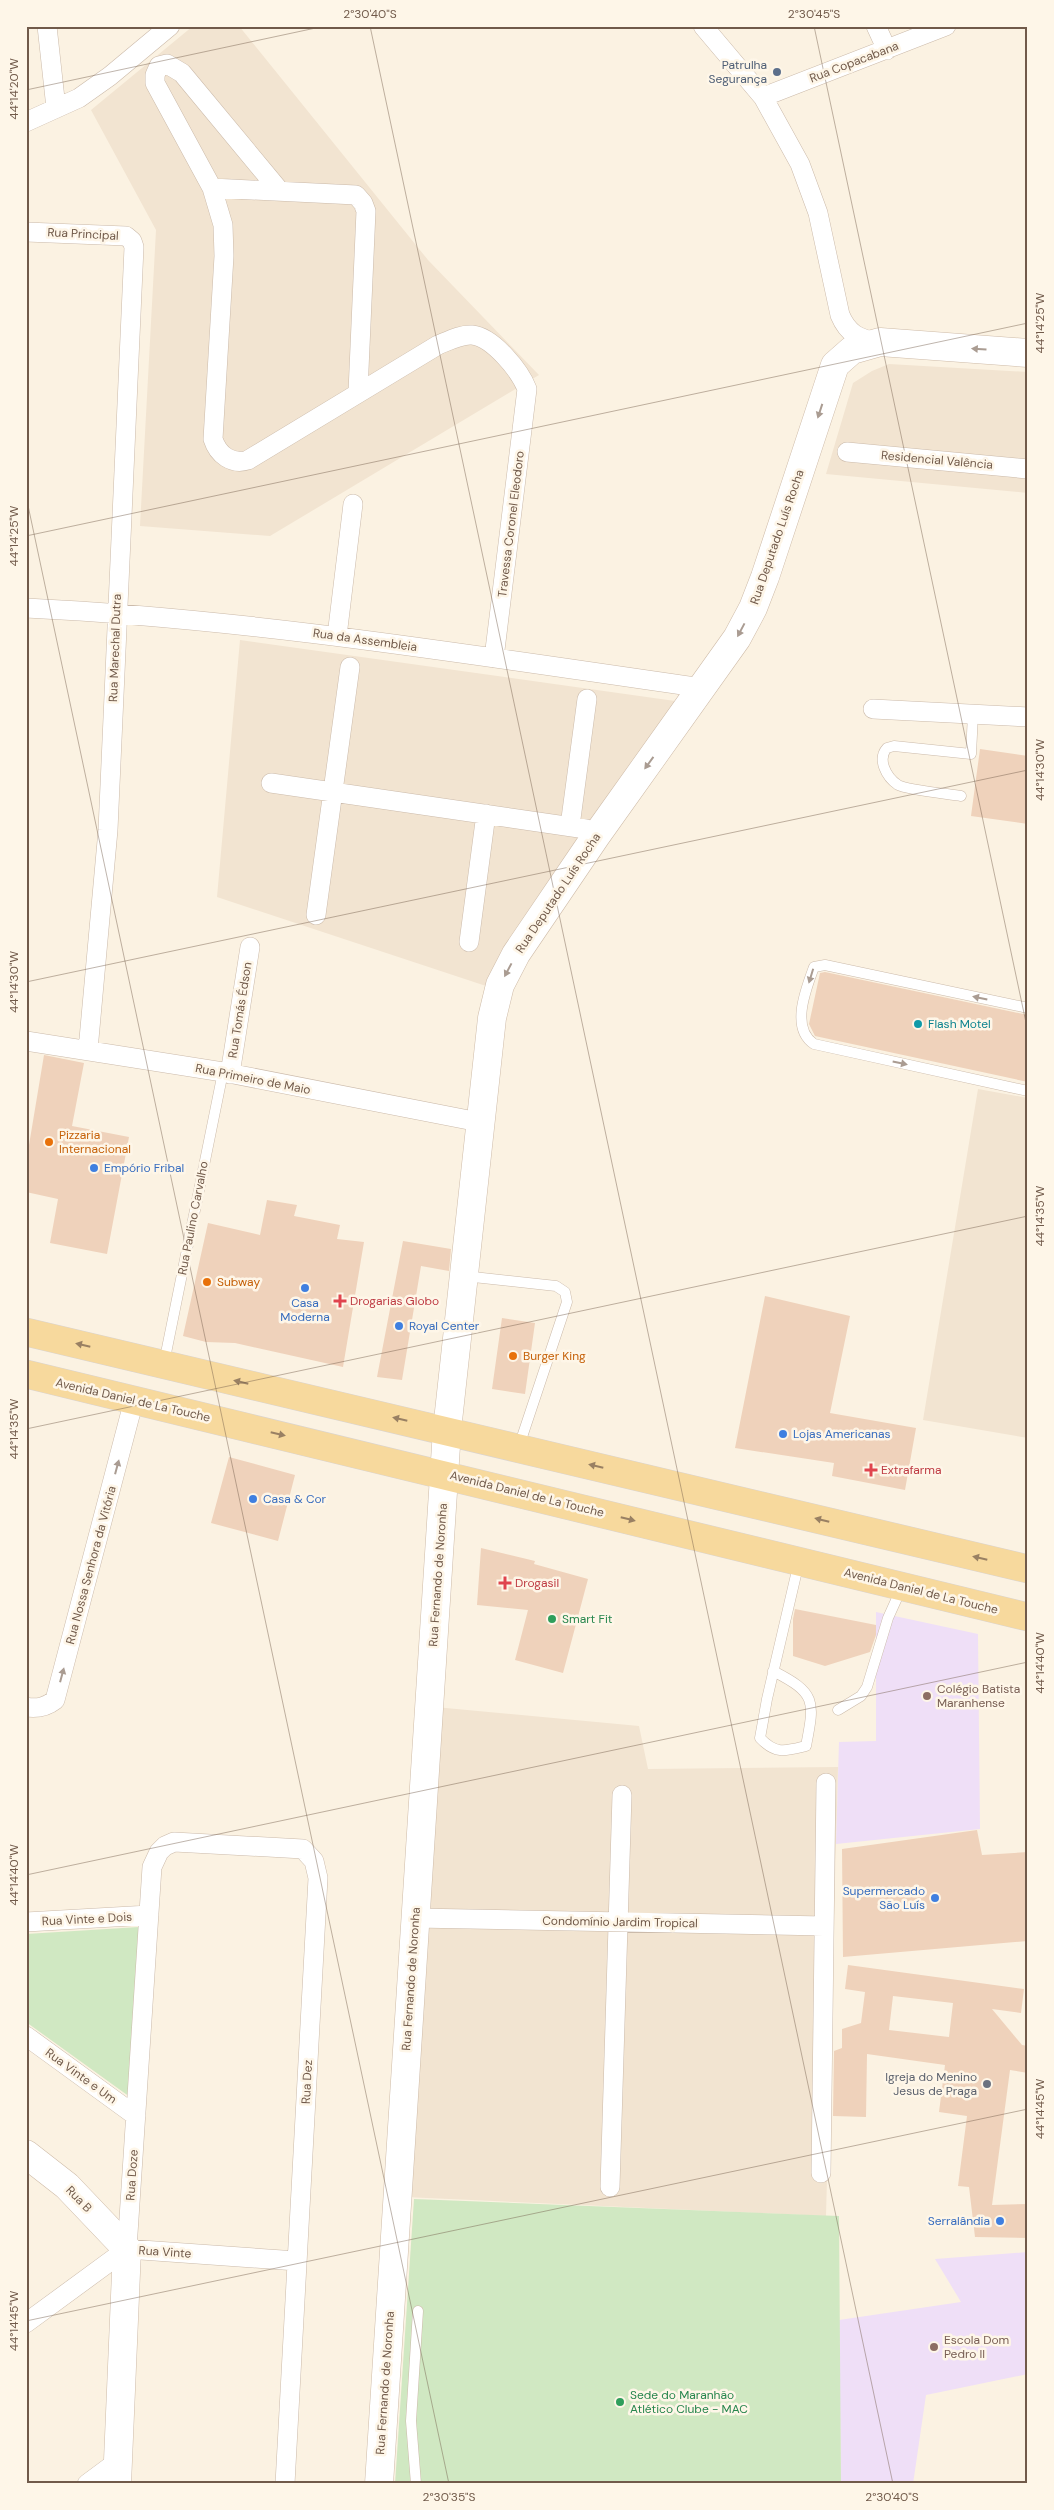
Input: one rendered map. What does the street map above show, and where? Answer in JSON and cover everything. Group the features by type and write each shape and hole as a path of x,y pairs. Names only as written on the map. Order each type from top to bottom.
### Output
{"main road":[{"name":"Rua Deputado Luís Rocha","path":"444,1474 479,1122 492,1018 500,985 516,954 596,836 737,638 753,608 835,365 852,350 880,342 1028,353"},
{"path":"26,1332 447,1430 1028,1569"},
{"name":"Avenida Daniel de La Touche","path":"26,1374 1028,1617"},
{"name":"Rua Fernando de Noronha","path":"379,2484 444,1474"},
{"name":"Rua B","path":"26,2154 67,2186 127,2249"},
{"name":"Rua Doze","path":"118,2472 127,2249"}],"street":[{"path":"47,26 56,108"},
{"path":"26,122 79,98 102,82 170,26"},
{"name":"Rua Deputado Luís Rocha","path":"703,26 763,97 800,164 815,205 840,315 850,333 866,340 880,342"},
{"path":"876,26 887,50"},
{"name":"Rua Copacabana","path":"763,97 946,26"},
{"path":"212,188 356,195 363,203 366,211 358,392 248,460 239,463 234,462 216,450 213,439 224,238 220,211 212,188 155,83 155,75 160,66 167,64 182,73 279,190"},
{"name":"Rua Principal","path":"26,232 126,236 132,241 134,247"},
{"name":"Rua Marechal Dutra","path":"88,1050 108,830 116,613 134,247"},
{"name":"Rua Deputado Luís Rocha","path":"835,365 840,315"},
{"name":"Travessa Coronel Eleodoro","path":"358,392 438,345 472,335 482,338 494,346 522,375 528,389 494,658"},
{"name":"Residencial Valência","path":"847,452 1028,469"},
{"path":"337,636 353,504"},
{"name":"Rua da Assembleia","path":"26,608 116,613 337,636 703,688"},
{"path":"316,916 350,667"},
{"path":"570,826 587,699"},
{"path":"873,709 1028,717"},
{"path":"271,783 586,828 596,836"},
{"path":"468,942 486,814"},
{"name":"Rua Tomás Édson","path":"226,1073 250,947"},
{"name":"Rua Primeiro de Maio","path":"26,1041 226,1073 479,1122"},
{"name":"Rua Nossa Senhora da Vitória","path":"26,1707 35,1709 44,1707 55,1700 134,1400"},
{"path":"821,2173 826,1783"},
{"path":"610,2187 622,1795"},
{"name":"Rua Dez","path":"152,1868 159,1852 165,1846 174,1842 295,1847 303,1849 314,1861 318,1878 285,2484"},
{"name":"Rua Doze","path":"127,2249 152,1868"},
{"name":"Rua Vinte e Dois","path":"26,1922 149,1915"},
{"name":"Condomínio Jardim Tropical","path":"415,1918 824,1926"},
{"name":"Rua Vinte e Um","path":"26,2036 136,2116"},
{"name":"Rua Vinte","path":"26,2323 127,2249 297,2261"},
{"path":"87,2484 118,2472"}],"lane":[{"path":"961,796 898,785 884,769 882,759 888,748 894,746 971,754 973,714"},
{"path":"1028,1008 825,964 814,967 800,1018 804,1034 814,1044 1028,1092"},
{"name":"Rua Paulino Carvalho","path":"164,1364 226,1073"},
{"path":"463,1276 556,1286 565,1292 567,1302 518,1447"},
{"path":"773,1671 798,1684 807,1692 813,1714 806,1746 786,1751 770,1748 760,1738 773,1671 799,1561"},
{"path":"838,1710 861,1696 867,1687 888,1618 902,1586"},
{"path":"416,2484 411,2421 418,2311"}],"shaded area":[{"path":"193,26 239,26 428,260 539,375 270,536 140,526 156,230 91,110"},
{"path":"889,364 1028,372 1028,493 826,474 853,383 872,371"},
{"path":"240,640 675,701 486,986 217,897"},
{"path":"978,1089 1028,1098 1028,1438 923,1420"},
{"name":"Colégio Batista Maranhense","path":"876,1612 978,1634 980,1829 836,1844 839,1742 876,1741"},
{"path":"435,1707 639,1726 648,1769 838,1767 826,2216 405,2197"},
{"name":"Escola Dom Pedro II","path":"1028,2252 1028,2374 926,2395 913,2484 841,2484 839,2320 961,2302 935,2259"}],"green space":[{"path":"139,1927 130,2097 26,2022 26,1934"},
{"name":"Sede do Maranhão Atlético Clube - MAC","path":"414,2199 839,2216 841,2484 395,2484"}],"building":[{"path":"980,749 1028,756 1028,824 971,816"},
{"name":"Flash Motel","path":"825,972 1028,1015 1028,1082 815,1036 809,1024 820,973"},
{"path":"44,1055 84,1063 72,1126 129,1137 107,1254 50,1243 58,1199 26,1192 26,1163"},
{"path":"267,1200 297,1205 294,1216 340,1225 337,1239 364,1242 343,1367 235,1343 206,1342 183,1336 208,1223 260,1235"},
{"name":"Royal Center","path":"403,1241 451,1249 449,1271 421,1266 402,1380 377,1377"},
{"path":"765,1296 850,1316 830,1413 916,1428 905,1490 832,1476 834,1463 735,1448"},
{"name":"Burger King","path":"502,1318 535,1323 525,1394 492,1389"},
{"name":"Casa & Cor","path":"229,1457 295,1475 278,1541 211,1523"},
{"name":"Smart Fit","path":"481,1548 535,1561 534,1564 588,1579 563,1673 515,1660 528,1610 477,1605"},
{"path":"795,1609 876,1625 876,1635 870,1652 825,1666 793,1656 793,1619"},
{"name":"Supermercado São Luís","path":"977,1830 982,1855 1028,1852 1028,1941 843,1957 842,1849"},
{"path":"848,1965 1024,1989 1021,2013 992,2009 1022,2045 1028,2046 1028,2073 1010,2070 992,2205 1028,2204 1028,2238 975,2237 969,2187 958,2186 967,2116 939,2112 945,2065 867,2054 866,2117 833,2116 834,2051 842,2048 842,2029 861,2023 865,1992 845,1989","holes":["893,1996 953,2003 949,2037 889,2030"]}],"place":[{"name":"Patrulha Segurança","path":"777,72"},
{"name":"Flash Motel","path":"918,1024"},
{"name":"Pizzaria Internacional","path":"49,1142"},
{"name":"Empório Fribal","path":"94,1168"},
{"name":"Subway","path":"207,1282"},
{"name":"Casa Moderna","path":"305,1288"},
{"name":"Drogarias Globo","path":"340,1301"},
{"name":"Royal Center","path":"399,1326"},
{"name":"Burger King","path":"513,1356"},
{"name":"Lojas Americanas","path":"783,1434"},
{"name":"Extrafarma","path":"871,1470"},
{"name":"Casa & Cor","path":"253,1499"},
{"name":"Drogasil","path":"505,1583"},
{"name":"Smart Fit","path":"552,1619"},
{"name":"Colégio Batista Maranhense","path":"927,1696"},
{"name":"Supermercado São Luís","path":"935,1898"},
{"name":"Igreja do Menino Jesus de Praga","path":"987,2084"},
{"name":"Serralândia","path":"1000,2221"},
{"name":"Escola Dom Pedro II","path":"934,2347"},
{"name":"Sede do Maranhão Atlético Clube - MAC","path":"620,2402"}]}
